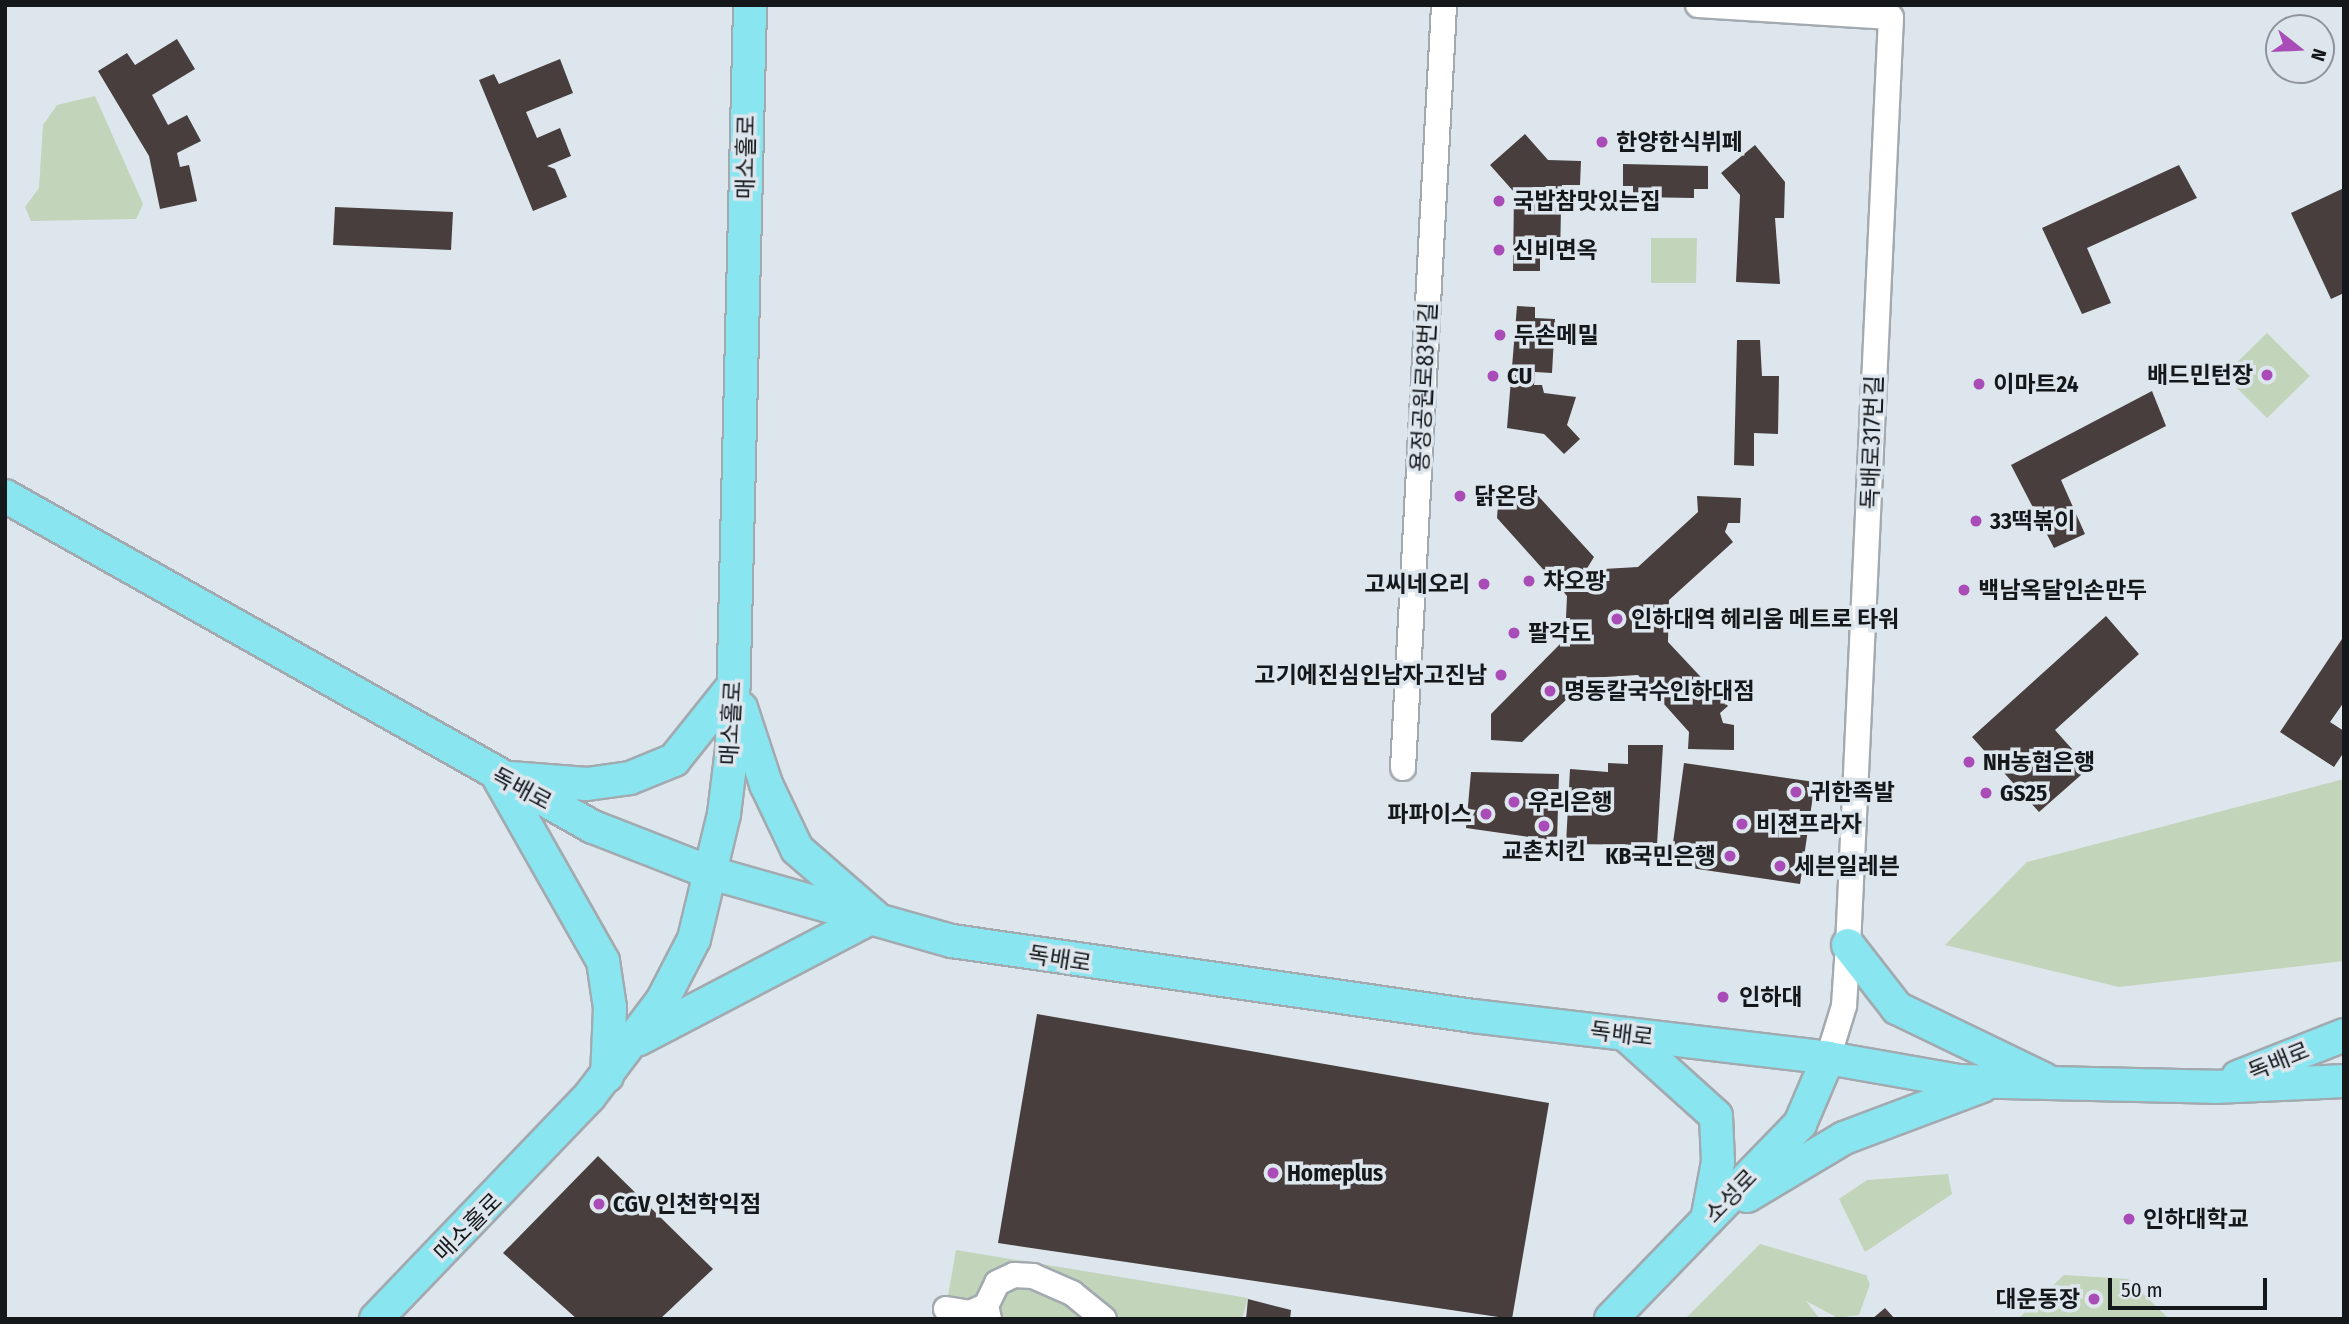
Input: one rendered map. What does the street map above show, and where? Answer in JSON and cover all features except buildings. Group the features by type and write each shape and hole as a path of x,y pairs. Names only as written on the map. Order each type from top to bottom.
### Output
{"main road":[{"name":"매소홀로","path":"376,1319 540,1155 607,1076 635,1042 694,939 724,814 734,685 750,5"},
{"name":"독배로","path":"5,496 256,632 499,777 593,827 711,873 874,916 952,941 1084,963 1828,1058 1992,1082 2214,1087 2344,1081"},
{"path":"499,777 587,784 631,778 674,760 734,685"},
{"path":"635,1042 874,916 797,849 766,783 734,685"},
{"path":"499,777 603,961 610,1008 607,1076"},
{"path":"1848,944 1897,1008 2055,1083"},
{"path":"1625,1034 1716,1116 1718,1162 1707,1220"},
{"name":"독배로","path":"2214,1087 2344,1035"},
{"name":"소성로","path":"1611,1319 1800,1124 1828,1058"},
{"path":"1707,1220 1835,1143 1992,1082"}],"street":[{"name":"용정공원로83번길","path":"1404,768 1444,5"},
{"name":"독배로317번길","path":"1698,5 1891,17 1848,944 1844,1006 1828,1058"},
{"path":"946,1308 970,1313 988,1312 997,1283 1033,1276 1072,1293 1104,1319"}],"green space":[{"path":"95,96 143,204 136,219 31,221 25,207 39,188 43,125 57,105"},
{"path":"1651,238 1697,238 1696,283 1651,283"},
{"name":"배드민턴장","path":"2267,333 2310,376 2267,418 2224,375"},
{"path":"2344,779 2344,961 2119,987 1945,945 2027,862"},
{"path":"1948,1174 1952,1194 1865,1252 1839,1199 1867,1180"},
{"path":"1760,1244 1866,1275 1870,1284 1859,1315 1838,1318 1806,1301 1820,1319 1685,1319"},
{"path":"956,1250 1248,1298 1242,1319 944,1319"},
{"name":"대운동장","path":"2064,1275 2128,1279 2169,1319 2018,1319"}],"place":[{"name":"한양한식뷔페","path":"1602,142"},
{"name":"국밥참맛있는집","path":"1499,201"},
{"name":"신비면옥","path":"1499,250"},
{"name":"두손메밀","path":"1500,335"},
{"name":"배드민턴장","path":"2267,375"},
{"name":"CU","path":"1493,376"},
{"name":"이마트24","path":"1979,384"},
{"name":"닭온당","path":"1460,496"},
{"name":"33떡볶이","path":"1976,521"},
{"name":"챠오팡","path":"1529,581"},
{"name":"고씨네오리","path":"1484,584"},
{"name":"백남옥달인손만두","path":"1964,590"},
{"name":"인하대역 헤리움 메트로 타워","path":"1617,619"},
{"name":"팔각도","path":"1514,633"},
{"name":"고기에진심인남자고진남","path":"1501,675"},
{"name":"명동칼국수인하대점","path":"1550,691"},
{"name":"NH농협은행","path":"1969,762"},
{"name":"귀한족발","path":"1796,792"},
{"name":"GS25","path":"1986,793"},
{"name":"우리은행","path":"1514,802"},
{"name":"파파이스","path":"1486,814"},
{"name":"비젼프라자","path":"1742,824"},
{"name":"교촌치킨","path":"1544,826"},
{"name":"KB국민은행","path":"1730,856"},
{"name":"세븐일레븐","path":"1780,866"},
{"name":"인하대","path":"1723,997"},
{"name":"Homeplus","path":"1273,1173"},
{"name":"CGV 인천학익점","path":"599,1204"},
{"name":"인하대학교","path":"2129,1219"},
{"name":"대운동장","path":"2094,1299"}]}
